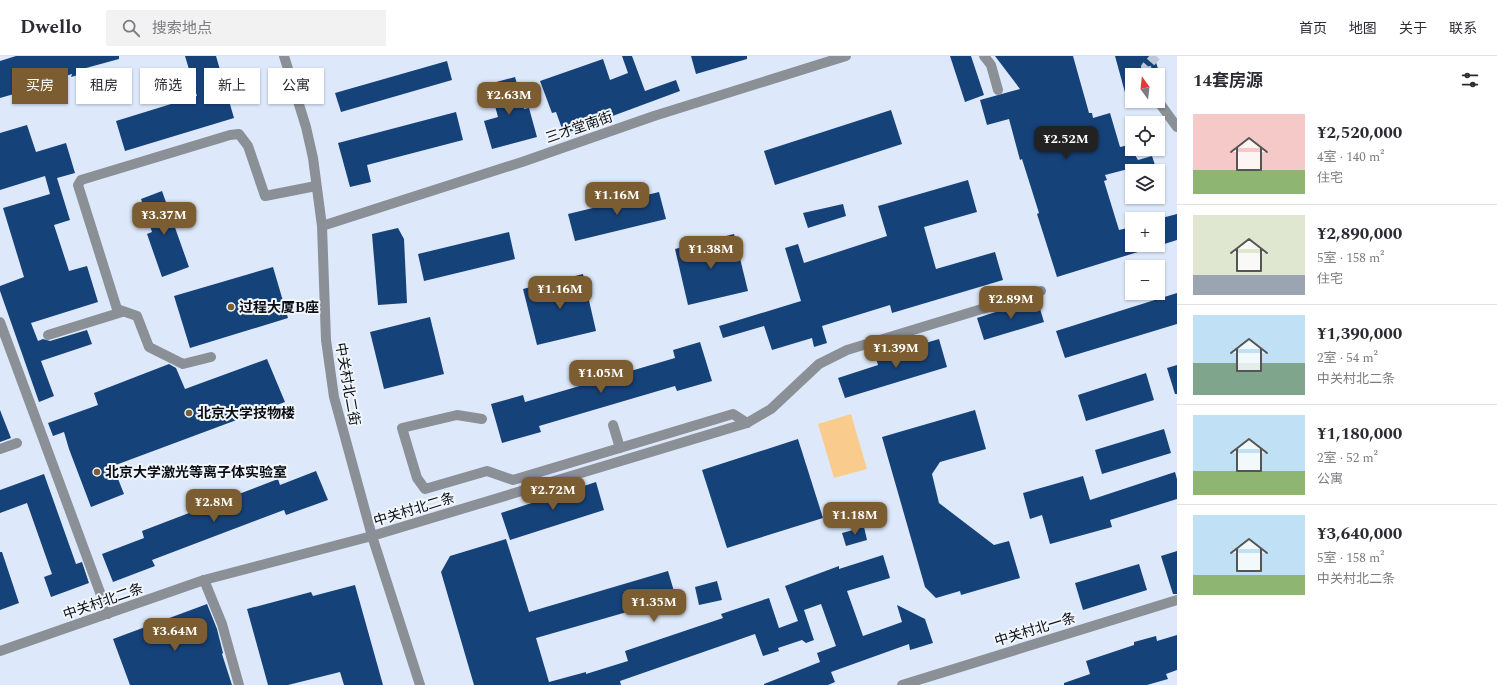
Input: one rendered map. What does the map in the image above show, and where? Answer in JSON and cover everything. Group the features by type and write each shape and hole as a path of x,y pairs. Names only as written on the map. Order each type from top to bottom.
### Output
{"street":[{"name":"中关村北二街","path":"284,56 306,127 313,158 322,226 329,369 341,428 372,536 420,685"},
{"name":"三才堂南街","path":"322,226 522,162 654,116 846,56"},
{"path":"984,56 991,65 998,90"},
{"path":"1163,108 1177,127"},
{"path":"211,357 183,364 156,351 149,347 137,316 117,309 78,185 81,180 230,135 239,134 248,146 265,196 316,186"},
{"name":"中关村北二条","path":"0,651 204,580 372,536 747,423 771,409 819,364 847,350 1041,290"},
{"path":"48,335 122,312"},
{"path":"0,322 108,614"},
{"path":"482,419 457,415 402,428 417,478 425,489 487,471 513,480 733,414 747,423"},
{"path":"613,425 620,448"},
{"path":"0,449 17,442"},
{"path":"204,580 222,624 239,685"},
{"name":"中关村北一条","path":"902,685 1177,600"}],"shaded area":[{"path":"851,414 867,469 834,478 818,424"}],"building":[{"path":"16,56 119,56 119,59 86,68 76,68 76,76 71,77 72,74 68,75 68,68 12,68 12,95 0,98 0,61"},
{"path":"185,56 216,56 219,68 204,68 204,104 230,104 234,118 125,151 116,121 171,104 196,104 196,68 189,68"},
{"path":"622,56 632,56 645,91 676,80 680,91 564,134 556,112 552,113 540,81 603,59 610,80 628,73"},
{"path":"691,56 747,56 747,59 696,74"},
{"path":"950,56 971,56 984,95 965,102"},
{"path":"995,56 1073,56 1089,113 1092,113 1093,118 1110,113 1120,147 1125,146 1125,156 1136,156 1138,160 1152,156 1155,164 1125,164 1125,170 1105,175 1107,180 1104,181 1119,230 1125,229 1125,252 1138,252 1057,277 1037,214 1039,213 1022,159 1020,160 1009,119 987,125 980,100 1020,89"},
{"path":"1115,56 1154,56 1158,68 1125,68 1125,92"},
{"path":"447,61 452,80 341,112 335,93"},
{"path":"515,77 524,109 529,108 537,137 492,149 484,121 498,117 489,84"},
{"path":"891,110 902,144 775,185 764,151"},
{"path":"456,112 463,140 367,165 371,182 350,187 338,143"},
{"path":"27,125 36,152 66,143 75,173 57,178 70,220 54,225 69,271 87,266 98,302 31,323 38,341 43,339 50,341 87,330 92,344 41,361 54,396 39,402 0,291 0,286 24,277 3,208 50,194 45,176 0,190 0,133"},
{"path":"968,180 977,212 924,227 936,269 995,252 1003,280 892,313 890,305 822,326 827,343 814,347 812,338 772,350 764,326 723,338 719,326 801,301 785,248 798,244 804,263 887,236 878,206"},
{"path":"162,191 189,267 162,277 147,234 152,232 141,199"},
{"path":"659,192 666,219 575,241 568,214"},
{"path":"843,204 846,216 808,228 803,213"},
{"path":"1177,214 1177,240 1165,244 1165,217"},
{"path":"398,228 404,239 407,303 378,305 372,234"},
{"path":"509,232 515,259 424,281 418,254"},
{"path":"734,234 748,291 688,305 675,249"},
{"name":"过程大厦B座","path":"273,267 288,318 190,348 174,296"},
{"path":"583,274 596,331 537,345 523,289"},
{"path":"1177,293 1177,324 1065,358 1056,331 1155,300 1165,300 1165,297"},
{"path":"1037,299 1044,322 984,340 977,318"},
{"path":"430,317 444,374 384,389 370,332"},
{"path":"939,339 947,367 845,398 838,378 878,365 876,358"},
{"path":"700,342 712,381 677,391 675,386 539,426 541,432 502,443 491,404 523,395 525,402 675,358 673,350"},
{"name":"北京大学技物楼","path":"267,359 285,402 113,466 124,494 91,507 64,432 53,436 48,423 98,405 94,393 169,364 176,368 185,389"},
{"path":"1177,365 1177,394 1175,394 1167,368"},
{"path":"1146,373 1154,400 1086,421 1078,395"},
{"path":"0,410 11,438 0,442"},
{"path":"975,410 986,449 940,462 932,474 939,503 994,545 1009,541 1020,578 961,595 960,591 936,598 925,587 882,437"},
{"path":"1164,429 1171,453 1102,474 1095,450"},
{"path":"798,439 823,518 727,548 702,470"},
{"path":"316,471 328,500 286,515 284,510 152,560 155,566 113,582 102,554 144,538 142,531 278,479 280,485"},
{"path":"1175,472 1177,479 1177,499 1110,520 1112,527 1050,544 1042,515 1030,519 1023,493 1083,476 1090,500"},
{"path":"44,474 76,564 82,562 89,583 51,597 44,577 52,574 27,503 0,513 0,490"},
{"path":"596,482 604,510 510,540 501,513"},
{"path":"864,527 867,540 846,546 842,533"},
{"path":"506,539 529,612 668,571 676,598 536,638 549,682 586,672 586,674 628,661 625,651 723,618 721,614 769,598 779,628 798,621 785,586 839,566 839,569 883,555 890,578 847,591 863,636 902,622 897,605 925,619 933,643 910,650 909,644 831,672 835,682 828,685 764,685 820,662 817,653 836,646 821,604 804,610 814,640 806,643 802,640 778,648 779,651 763,656 755,634 620,681 621,685 474,685 441,572 450,556"},
{"path":"1177,551 1177,594 1173,594 1161,556"},
{"path":"0,552 2,552 19,603 0,610"},
{"path":"1139,564 1147,590 1083,610 1075,583"},
{"path":"717,581 722,600 699,605 695,587"},
{"path":"355,585 383,685 344,685 340,672 288,685 268,685 247,609 311,592 313,596"},
{"path":"207,604 217,629 222,654 232,685 130,685 113,639"},
{"path":"1177,635 1177,670 1166,674 1168,679 1147,685 1064,685 1064,683 1090,674 1086,661 1134,645 1134,642 1156,636 1157,641"}],"tunnel":[{"path":"1146,68 1156,56"}],"place":[{"name":"过程大厦B座","path":"231,307"},
{"name":"北京大学技物楼","path":"189,413"},
{"name":"北京大学激光等离子体实验室","path":"97,472"}]}
